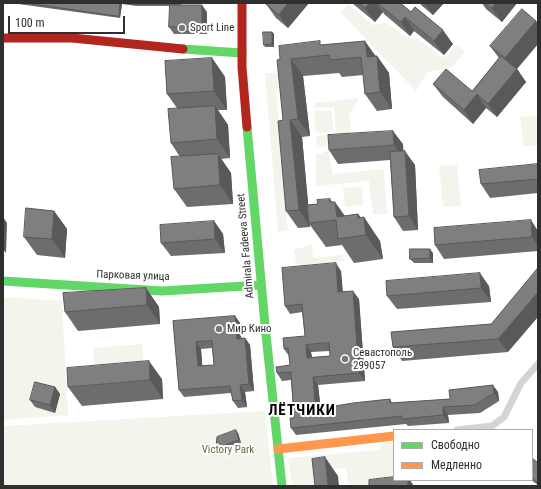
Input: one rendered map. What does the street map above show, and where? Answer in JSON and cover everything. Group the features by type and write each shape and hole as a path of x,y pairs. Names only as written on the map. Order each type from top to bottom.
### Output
{"street":[{"name":"Admirala Fadeeva Street","path":"242,3 242,53 261,285 282,486"},
{"path":"3,38 72,38 207,52 242,53"},
{"name":"Парковая улица","path":"3,281 162,291 261,285"},
{"path":"466,429 492,426 504,417 521,383 538,364"},
{"path":"278,450 393,436"}],"green space":[{"path":"348,4 373,25 387,23 406,37 418,39 440,56 446,57 457,44 465,52 452,67 428,72 416,91 341,13"},
{"path":"265,73 279,73 282,76 276,92 282,145 280,153 288,231 278,232"},
{"path":"359,98 349,116 352,138 317,148 316,136 336,134 334,107 314,108 315,103"},
{"path":"314,111 332,111 333,132 316,133"},
{"path":"538,115 538,145 524,147 520,117"},
{"path":"328,151 333,174 384,169 387,214 373,214 369,181 316,186 316,155"},
{"path":"457,165 461,206 443,207 439,166"},
{"path":"362,186 363,205 345,207 343,188"},
{"path":"312,244 313,258 343,255 344,261 302,265 296,264 294,250"},
{"path":"3,297 62,301 68,415 3,420"},
{"path":"142,344 144,365 95,370 93,348"},
{"name":"Victory Park","path":"265,411 273,486 3,486 3,426"},
{"path":"385,442 393,442 393,481 385,486 349,486 346,468 314,471 316,486 292,486 288,458 378,450"}],"building":[{"path":"27,3 120,3 119,16"},
{"path":"128,3 178,3 134,4"},
{"path":"288,3 279,15 266,4"},
{"path":"359,3 370,3 365,8"},
{"path":"377,3 400,3 411,12 415,7 443,30 434,41 405,17 401,22"},
{"path":"486,3 496,3 492,8"},
{"path":"170,5 202,5 202,27 169,27"},
{"path":"522,9 536,21 505,58 490,46"},
{"path":"263,32 272,32 272,44 264,45"},
{"path":"320,41 320,45 365,41 367,57 377,56 380,92 365,94 361,57 330,60 329,55 291,59 298,119 290,120 299,210 286,211 278,121 283,120 277,60 280,59 279,46"},
{"path":"501,56 517,69 488,104 477,94 464,110 433,84 446,69 472,91"},
{"path":"212,58 214,91 167,94 165,61"},
{"path":"215,106 217,139 171,143 168,109"},
{"path":"393,131 394,145 329,150 328,135"},
{"path":"405,151 409,216 394,217 390,152"},
{"path":"218,154 220,185 174,189 171,157"},
{"path":"538,164 538,179 481,184 479,170"},
{"path":"330,199 330,202 335,202 337,217 358,214 358,218 364,217 366,235 338,239 336,220 309,223 307,205 318,204 317,200"},
{"path":"26,208 54,211 52,239 24,237"},
{"path":"531,220 532,237 435,245 434,228"},
{"path":"214,221 215,239 161,243 160,225"},
{"path":"410,249 430,249 430,258 410,259"},
{"path":"336,263 338,292 353,291 359,373 313,377 316,413 329,407 390,399 390,403 450,399 449,390 493,385 494,393 475,405 443,407 443,415 402,419 402,416 291,428 290,418 294,418 291,372 277,373 276,367 290,365 288,348 284,349 283,338 305,336 302,304 285,306 282,268","holes":["329,343 330,356 307,358 306,345"]},
{"path":"538,268 538,292 498,339 393,347 391,332 491,324"},
{"path":"480,273 481,288 387,296 386,281"},
{"path":"146,288 147,305 65,312 63,293"},
{"path":"235,316 237,339 245,338 249,384 240,385 242,400 233,401 230,386 179,390 173,321","holes":["212,341 214,365 198,366 196,342"]},
{"path":"149,361 150,380 68,387 67,368"},
{"path":"35,382 55,387 50,405 30,400"},
{"path":"236,430 239,440 216,448 217,437"},
{"path":"325,457 328,486 315,486 312,459"},
{"path":"533,459 538,463 538,483 533,479"},
{"path":"393,477 393,481 408,481 408,486 369,486 369,480"}],"traffic: fast":[{"path":"183,49 242,53"},
{"path":"247,127 265,325 282,486"},
{"path":"3,281 162,291 261,285"}],"traffic: slow":[{"path":"278,449 393,436"}],"traffic: jam":[{"path":"242,3 242,67 247,127"},
{"path":"3,38 72,38 183,49"}],"place":[{"name":"Sport Line","path":"182,28"},
{"name":"Мир Кино","path":"219,329"},
{"name":"Севастополь 299057","path":"345,359"}],"district":[{"name":"ЛЁТЧИКИ","path":"302,411"}]}
